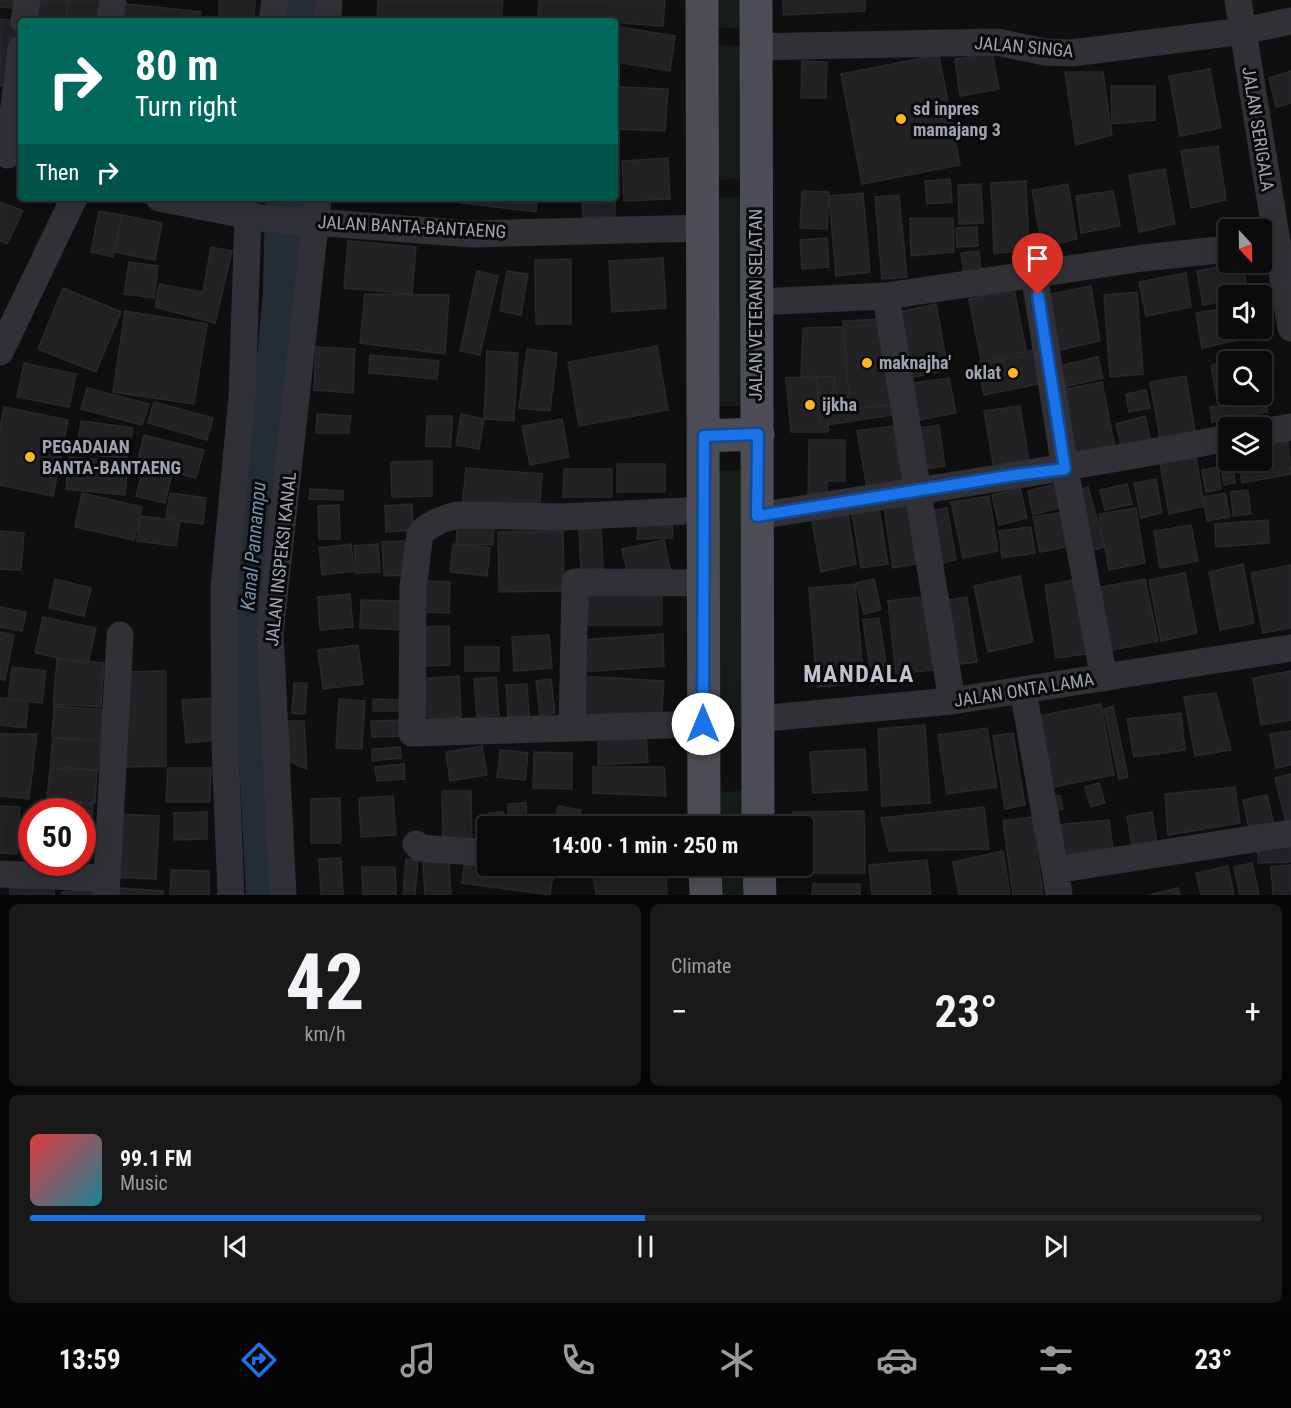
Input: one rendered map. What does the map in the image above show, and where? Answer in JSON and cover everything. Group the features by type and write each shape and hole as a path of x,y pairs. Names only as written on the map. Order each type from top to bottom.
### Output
{"main road":[{"path":"702,0 705,510 704,816"},
{"name":"JALAN VETERAN SELATAN","path":"756,0 758,816"},
{"path":"704,436 758,434"},
{"path":"705,876 706,895"},
{"path":"759,876 760,895"}],"street":[{"path":"24,18 27,0"},
{"path":"110,18 113,0"},
{"path":"272,18 275,0"},
{"path":"328,18 329,0"},
{"name":"JALAN SERIGALA","path":"1238,0 1291,328"},
{"name":"JALAN SINGA","path":"755,47 997,42 1046,52 1072,53 1243,31 1291,21"},
{"path":"10,156 18,78"},
{"path":"0,352 73,201"},
{"name":"JALAN BANTA-BANTAENG","path":"179,201 246,211 314,214 472,234 703,228"},
{"path":"231,895 225,746 224,588 242,397 246,211"},
{"name":"JALAN INSPEKSI KANAL","path":"283,895 270,633 314,214"},
{"path":"756,302 886,296 1034,273 1218,250"},
{"path":"1034,273 1065,469 1104,678"},
{"path":"886,296 952,701"},
{"path":"1272,430 1291,427"},
{"path":"757,516 1065,469 1218,440"},
{"path":"703,724 412,733 413,587 420,534 442,519 457,515 562,517 705,510"},
{"path":"572,728 575,582 704,583"},
{"path":"3,881 106,887 120,635"},
{"name":"JALAN ONTA LAMA","path":"756,719 952,701 1291,648"},
{"path":"1023,690 1057,883 1291,833"},
{"path":"416,844 420,849 477,852"}],"shaded area":[{"path":"702,0 756,0 755,30 702,26"},
{"path":"702,44 755,47 756,179 703,180"},
{"path":"703,197 756,197 757,406 704,406"},
{"path":"757,470 756,731 703,724 704,471"},
{"path":"758,789 758,816 704,816 704,794"},
{"path":"705,876 759,876 760,895 706,895"}],"water":[{"path":"284,0 319,0 318,18 282,18"},
{"name":"Kanal Pannampu","path":"265,201 307,201 259,625 275,895 246,895 232,629 263,292"}],"building":[{"path":"0,0 23,0 22,9 0,7"},
{"path":"33,0 68,0 66,18 32,17"},
{"path":"69,0 109,0 106,18 66,18"},
{"path":"378,0 503,0 501,18 377,18"},
{"path":"539,0 665,0 663,26 618,23 618,18 538,17"},
{"path":"783,0 865,0 865,11 784,15"},
{"path":"219,1 255,1 254,18 219,18"},
{"path":"119,3 201,12 200,18 117,18"},
{"path":"0,19 18,21 12,87 0,86"},
{"path":"620,27 675,36 670,71 618,62"},
{"path":"992,53 999,89 960,96 955,59"},
{"name":"sd inpres mamajang 3","path":"939,55 960,165 862,184 841,74"},
{"path":"802,61 827,62 826,98 801,98"},
{"path":"1210,69 1221,128 1180,136 1169,76"},
{"path":"1291,71 1291,103 1276,107 1269,78"},
{"path":"1065,72 1103,72 1112,135 1076,145"},
{"path":"1111,86 1155,86 1155,120 1112,124"},
{"path":"619,87 668,89 665,131 618,129"},
{"path":"1218,146 1226,200 1191,208 1181,151"},
{"path":"668,158 670,199 624,201 622,161"},
{"path":"1165,169 1175,224 1139,232 1129,175"},
{"path":"950,179 952,202 927,204 925,181"},
{"path":"1026,181 1029,251 994,253 991,183"},
{"path":"981,184 983,223 959,224 958,185"},
{"path":"1068,184 1077,239 1042,247 1032,190"},
{"path":"802,191 829,192 827,229 800,228"},
{"path":"1113,191 1120,226 1081,233 1076,196"},
{"path":"863,193 870,272 836,276 829,196"},
{"path":"899,195 907,277 882,279 875,197"},
{"path":"455,201 537,201 536,212"},
{"path":"582,201 615,201 615,216 583,217"},
{"path":"0,202 23,211 7,244 0,241"},
{"path":"99,211 122,215 113,257 91,252"},
{"path":"122,215 162,223 155,260 114,252"},
{"path":"910,218 953,218 954,252 911,256"},
{"path":"977,227 978,246 957,247 956,228"},
{"path":"827,238 829,267 802,269 800,240"},
{"path":"348,241 416,247 412,294 344,288"},
{"path":"211,247 232,251 215,323 155,307 159,284 203,292"},
{"path":"979,251 981,271 964,273 961,253"},
{"path":"663,258 666,308 612,312 609,261"},
{"path":"571,259 571,324 536,324 535,260"},
{"path":"129,262 158,266 154,298 124,294"},
{"path":"1218,267 1218,273 1245,273 1246,285 1218,285 1218,302 1203,305 1197,271"},
{"path":"477,271 498,276 480,355 460,351"},
{"path":"507,271 528,274 521,315 500,311"},
{"path":"1186,273 1191,307 1146,316 1139,282"},
{"path":"1091,286 1100,341 1055,351 1047,295"},
{"path":"63,288 121,312 96,372 38,349"},
{"path":"1014,289 1027,355 982,365 969,299"},
{"path":"1137,292 1143,374 1110,377 1104,295"},
{"path":"365,294 449,295 445,354 360,343"},
{"path":"936,304 948,370 904,379 890,314"},
{"path":"1218,310 1218,339 1242,339 1202,348 1196,313"},
{"path":"125,311 207,324 194,404 113,392"},
{"name":"maknajha'","path":"882,319 892,405 850,409 843,321"},
{"path":"878,326 899,414 821,426 816,374 801,378 803,328"},
{"path":"657,346 668,410 579,426 568,362"},
{"path":"316,347 355,349 353,393 314,390"},
{"name":"oklat","path":"1041,348 1048,382 984,395 977,363"},
{"path":"527,349 557,353 550,411 519,408"},
{"path":"487,351 518,353 514,421 484,419"},
{"path":"370,355 439,361 437,379 369,373"},
{"path":"1098,357 1103,378 1059,388 1054,367"},
{"path":"24,363 76,374 69,407 17,397"},
{"path":"1218,364 1217,399 1211,365"},
{"name":"ijkha","path":"835,376 828,432 791,432 786,378"},
{"path":"1186,376 1195,431 1160,438 1150,382"},
{"path":"949,378 956,413 918,420 913,383"},
{"path":"1102,382 1115,448 1070,457 1056,391"},
{"path":"87,388 149,404 142,425 81,409"},
{"path":"1146,390 1150,408 1129,412 1126,394"},
{"path":"154,402 213,418 207,440 148,423"},
{"path":"1267,405 1268,412 1240,417 1218,417 1218,421 1212,422 1210,407"},
{"path":"1020,406 1029,461 994,468 984,411"},
{"name":"PEGADAIAN BANTA-BANTAENG","path":"4,407 68,420 53,496 0,485 0,428"},
{"path":"317,414 351,416 349,433 316,433"},
{"path":"461,414 484,419 479,449 456,445"},
{"path":"427,416 452,416 451,447 426,446"},
{"path":"1145,416 1153,450 1124,457 1116,424"},
{"path":"562,419 569,457 530,465 522,426"},
{"path":"81,421 133,428 127,458 76,454"},
{"path":"939,425 945,466 918,470 912,429"},
{"path":"893,426 902,481 867,488 857,431"},
{"path":"1287,434 1291,474 1242,483 1240,471 1272,471 1272,436"},
{"path":"144,435 204,450 196,478 137,463"},
{"path":"809,440 845,440 845,481 827,481 827,499 808,496"},
{"path":"1195,451 1204,506 1169,514 1159,457"},
{"path":"69,457 128,462 125,495 66,489"},
{"path":"432,461 432,496 392,497 391,462"},
{"path":"617,464 665,464 665,492 617,492"},
{"path":"144,466 172,473 165,503 136,496"},
{"path":"1218,467 1221,489 1206,492 1202,470"},
{"path":"466,468 542,474 539,515 462,510"},
{"path":"564,469 612,469 612,497 563,497"},
{"path":"1222,471 1233,471 1235,483 1224,485"},
{"path":"1156,479 1162,513 1141,518 1134,483"},
{"path":"1060,483 1066,506 1033,515 1028,491"},
{"path":"1127,484 1132,504 1105,510 1100,490"},
{"path":"1088,487 1105,547 1088,551 1072,492"},
{"path":"1020,488 1027,518 999,525 992,495"},
{"path":"310,489 343,491 343,500 309,499"},
{"path":"1248,490 1251,514 1233,516 1231,492"},
{"path":"82,493 142,507 134,540 75,527"},
{"path":"170,493 206,498 203,524 166,519"},
{"path":"1225,493 1230,517 1207,521 1203,497"},
{"path":"989,496 998,551 963,558 951,502"},
{"path":"907,497 917,564 893,568 883,501"},
{"path":"878,503 888,564 861,568 851,507"},
{"path":"412,504 413,530 386,532 385,506"},
{"path":"339,505 340,539 319,539 318,506"},
{"path":"947,508 956,560 935,564 926,512"},
{"path":"1136,508 1145,563 1109,570 1099,514"},
{"path":"847,509 856,564 821,572 811,515"},
{"path":"1069,511 1076,545 1040,552 1033,517"},
{"path":"638,515 673,515 672,538 637,539"},
{"path":"140,516 180,521 176,546 137,541"},
{"path":"458,518 494,520 493,545 456,544"},
{"path":"1268,520 1269,543 1216,547 1215,524"},
{"path":"1191,525 1198,561 1160,568 1154,531"},
{"path":"601,527 603,568 581,570 579,529"},
{"path":"1031,527 1035,553 1002,558 999,531"},
{"path":"0,531 24,533 21,570 0,569"},
{"path":"563,531 564,591 499,592 498,532"},
{"path":"664,540 670,569 629,579 622,549"},
{"path":"408,541 410,575 384,576 382,542"},
{"path":"351,544 354,571 322,575 319,548"},
{"path":"378,544 380,572 356,573 354,546"},
{"path":"453,544 490,548 487,576 450,572"},
{"path":"1243,564 1254,623 1220,630 1209,572"},
{"path":"1291,565 1291,628 1263,633 1251,573"},
{"path":"1185,573 1197,633 1161,641 1149,580"},
{"path":"1020,576 1033,642 988,652 974,586"},
{"path":"55,579 91,588 84,616 49,608"},
{"path":"874,579 881,610 864,614 856,583"},
{"path":"1080,579 1092,653 1056,658 1045,585"},
{"path":"1145,579 1158,641 1107,651 1095,588"},
{"path":"425,581 450,582 449,613 423,612"},
{"path":"855,584 864,683 817,687 809,588"},
{"path":"589,593 662,594 662,625 588,625"},
{"path":"350,594 353,627 320,630 318,597"},
{"path":"932,596 940,669 896,674 888,601"},
{"path":"967,597 977,662 953,665 944,601"},
{"path":"361,600 404,601 403,630 360,628"},
{"path":"0,607 26,612 22,631 0,627"},
{"path":"43,617 96,628 88,664 35,653"},
{"path":"879,618 889,683 872,685 863,620"},
{"path":"449,626 450,665 421,666 419,627"},
{"path":"0,632 14,635 5,680 0,679"},
{"path":"663,634 664,666 582,672 584,640"},
{"path":"549,635 552,668 514,671 512,637"},
{"path":"358,645 363,684 323,689 318,650"},
{"path":"465,647 499,647 499,671 465,671"},
{"path":"57,659 104,663 101,707 53,704"},
{"path":"12,667 46,671 42,703 8,699"},
{"path":"166,671 166,766 125,767 124,672"},
{"path":"1291,671 1291,720 1261,725 1253,678"},
{"path":"459,676 461,717 422,720 420,679"},
{"path":"578,676 664,681 661,723 575,718"},
{"path":"496,677 499,715 477,717 474,679"},
{"path":"551,679 555,713 540,715 536,681"},
{"path":"294,683 307,683 305,714 292,713"},
{"path":"527,684 529,716 508,717 506,685"},
{"path":"1216,693 1231,750 1195,756 1184,697"},
{"path":"0,698 28,701 26,728 0,725"},
{"path":"214,698 218,740 186,743 182,700"},
{"path":"339,699 365,701 362,749 336,748"},
{"path":"373,699 407,700 407,711 373,711"},
{"path":"1101,704 1114,775 1042,789 1028,718"},
{"path":"54,706 102,710 100,740 52,737"},
{"path":"1113,706 1128,777 1119,779 1104,709"},
{"path":"1181,713 1185,750 1134,757 1127,719"},
{"path":"405,720 406,736 372,737 371,721"},
{"path":"288,721 304,721 307,769 290,762"},
{"path":"925,725 930,803 882,806 878,729"},
{"path":"987,728 997,787 947,794 938,735"},
{"path":"1291,731 1291,765 1276,768 1270,734"},
{"path":"1013,733 1025,805 1005,809 993,736"},
{"path":"0,734 37,734 29,798 0,796"},
{"path":"646,734 648,762 598,765 598,735"},
{"path":"53,738 100,742 98,770 50,766"},
{"path":"482,746 487,775 450,781 446,752"},
{"path":"400,747 401,758 372,761 372,749"},
{"path":"865,749 867,790 813,793 810,752"},
{"path":"500,750 528,753 525,780 497,777"},
{"path":"534,752 572,753 572,789 533,788"},
{"path":"404,764 405,779 377,781 375,767"},
{"path":"593,767 664,767 666,796 593,793"},
{"path":"50,768 97,771 95,798 47,798"},
{"path":"168,768 211,768 210,802 166,802"},
{"path":"1291,774 1291,821 1286,822 1275,778"},
{"path":"1099,783 1105,803 1091,807 1085,787"},
{"path":"1235,787 1240,823 1168,835 1165,794"},
{"path":"442,791 471,791 472,840 443,841"},
{"path":"1060,795 1063,809 1047,813 1044,799"},
{"path":"1267,795 1275,829 1250,834 1243,800"},
{"path":"393,796 396,835 361,837 359,798"},
{"path":"340,798 341,843 311,843 311,799"},
{"path":"526,803 527,816 508,816 508,804"},
{"path":"0,806 18,807 17,854 0,853"},
{"path":"558,806 581,810 580,816 556,816"},
{"path":"984,807 989,849 889,851 881,818"},
{"path":"864,811 865,873 813,873 813,816 793,816 793,812"},
{"path":"207,812 207,839 174,840 174,813"},
{"path":"503,812 503,816 489,816 489,813"},
{"path":"1152,812 1157,844 1132,847 1127,816"},
{"path":"114,814 159,816 156,879 110,877"},
{"path":"1032,817 1043,895 1013,895 1003,821"},
{"path":"1109,820 1114,856 1062,864 1056,825"},
{"path":"1258,847 1291,847 1291,862 1258,863"},
{"path":"1003,851 1010,895 959,895 953,862"},
{"path":"466,854 477,860 477,876 553,876 550,895 462,883"},
{"path":"341,858 343,895 321,895 319,859"},
{"path":"406,859 418,860 415,895 403,895"},
{"path":"927,860 931,895 872,895 869,865"},
{"path":"449,861 451,895 425,895 423,862"},
{"path":"1252,863 1259,895 1240,895 1234,867"},
{"path":"1291,865 1291,895 1273,895 1271,867"},
{"path":"1228,866 1234,895 1201,895 1196,873"},
{"path":"362,867 395,867 396,895 363,895"},
{"path":"171,870 209,871 209,895 170,895"},
{"path":"593,876 666,876 667,895 596,895"},
{"path":"813,884 860,884 860,895 812,895"},
{"path":"54,887 54,895 10,895 10,888"},
{"path":"120,888 163,891 163,895 119,895"},
{"path":"1178,888 1180,895 1149,895"},
{"path":"96,889 97,895 62,895 62,892"}],"place":[{"name":"sd inpres mamajang 3","path":"901,119"},
{"name":"maknajha'","path":"867,363"},
{"name":"oklat","path":"1013,373"},
{"name":"ijkha","path":"810,405"},
{"name":"PEGADAIAN BANTA-BANTAENG","path":"30,457"}],"district":[{"name":"MANDALA","path":"859,674"}],"route":[{"path":"703,724 704,436 758,434 757,516 1065,469 1038,295"}]}
